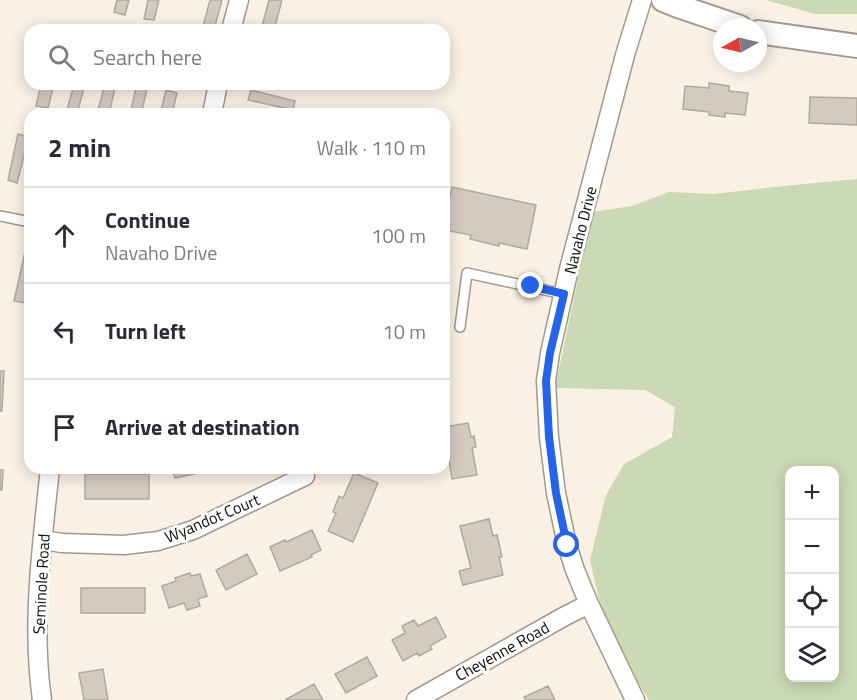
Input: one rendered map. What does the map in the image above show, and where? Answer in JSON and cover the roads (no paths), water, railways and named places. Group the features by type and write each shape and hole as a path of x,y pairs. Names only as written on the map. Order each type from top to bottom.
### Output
{"street":[{"path":"233,24 239,0"},
{"name":"Navaho Drive","path":"634,700 575,570 556,493 549,437 546,381 564,294 625,55 642,0"},
{"path":"663,0 713,18"},
{"path":"767,33 857,46"},
{"path":"213,108 217,90"},
{"name":"Seminole Road","path":"42,700 37,635 49,474"},
{"name":"Wyandot Court","path":"43,540 62,543 124,545 158,541 193,530 305,476"},
{"name":"Cheyenne Road","path":"416,700 589,604"}],"lane":[{"path":"0,216 24,221"},
{"path":"460,327 467,273 564,294"}]}
